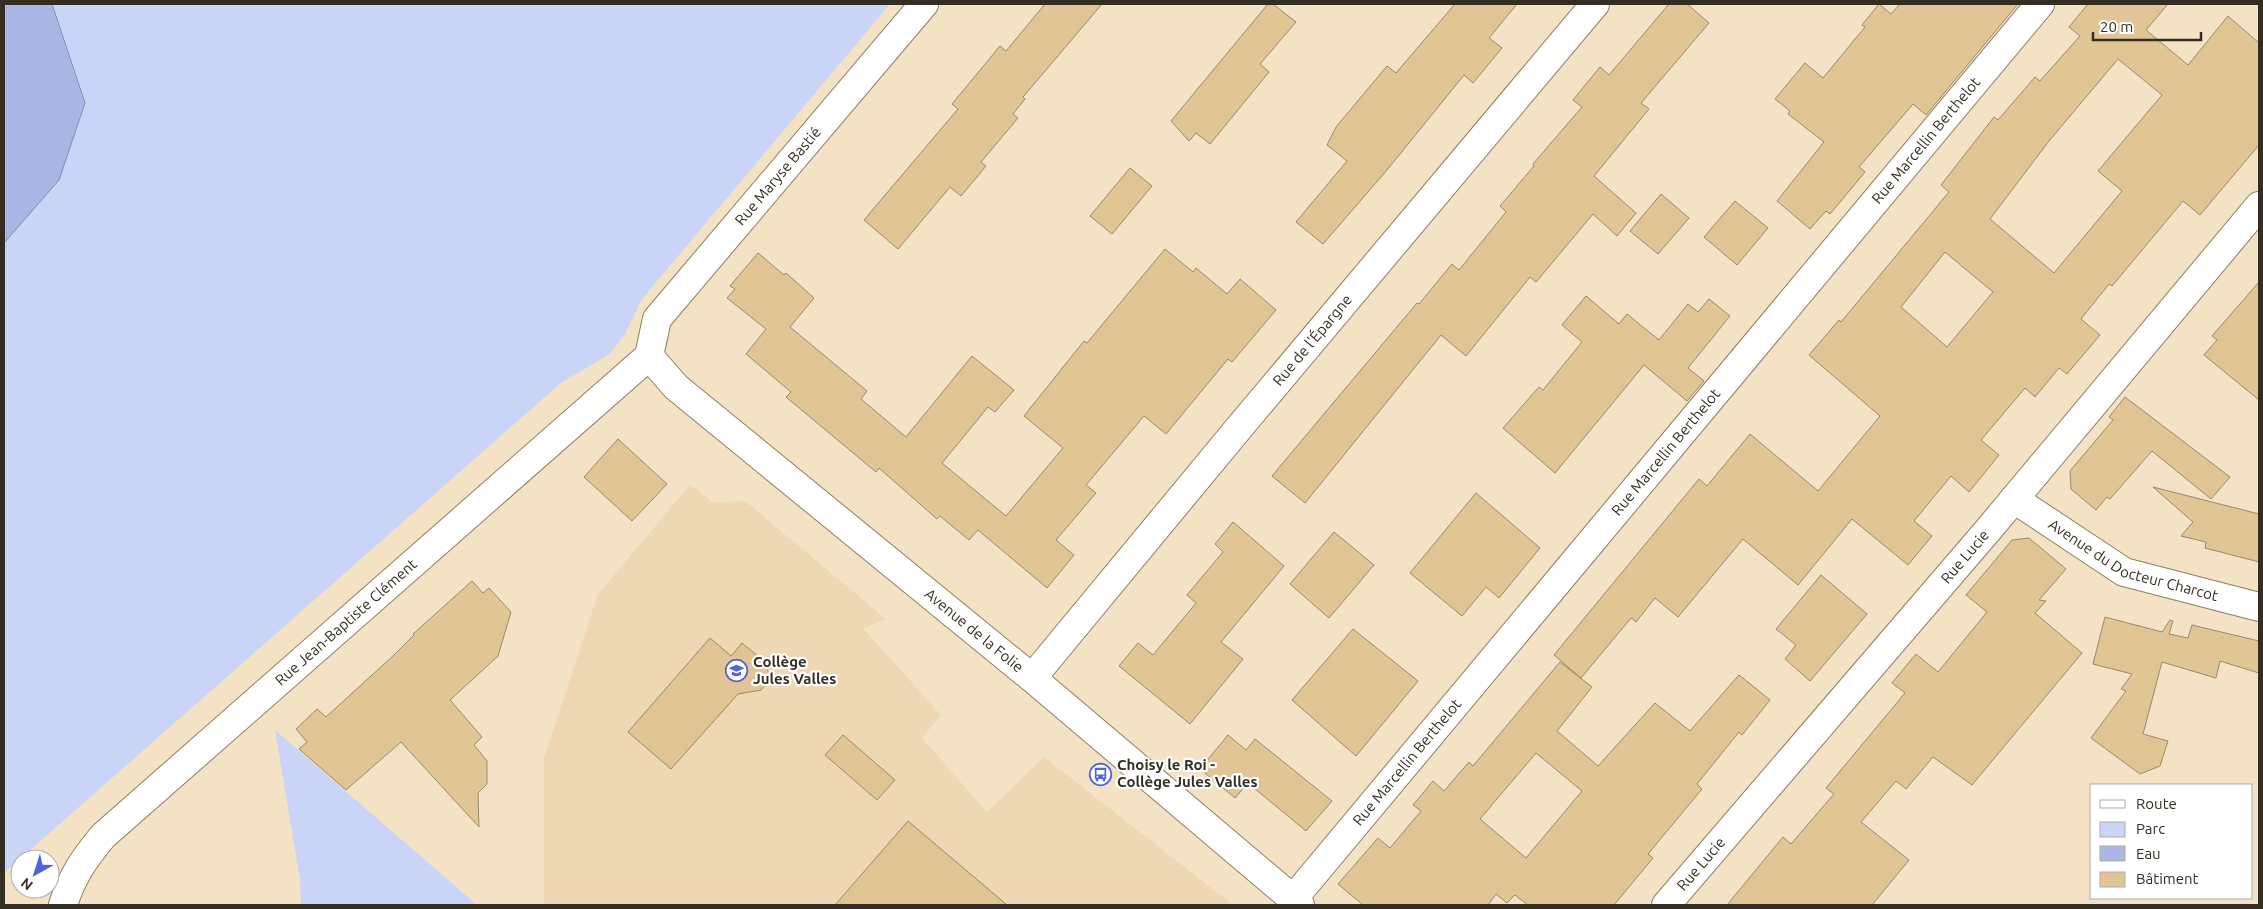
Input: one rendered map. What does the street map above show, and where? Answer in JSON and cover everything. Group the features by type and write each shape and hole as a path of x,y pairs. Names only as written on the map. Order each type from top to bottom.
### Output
{"street":[{"name":"Rue Maryse Bastié","path":"649,356 657,319 924,4"},
{"name":"Rue de l'Épargne","path":"1032,678 1238,429 1595,4"},
{"name":"Rue Marcellin Berthelot","path":"1297,902 2040,4"},
{"name":"Rue Lucie","path":"1666,905 2014,500 2259,206"},
{"name":"Avenue de la Folie","path":"649,356 676,387 1032,678 1297,902"},
{"name":"Rue Jean-Baptiste Clément","path":"63,905 70,883 84,859 103,836 649,356"},
{"name":"Avenue du Docteur Charcot","path":"2014,500 2124,572 2259,607"}],"shaded area":[{"name":"Collège Jules Valles","path":"690,485 714,503 745,501 886,619 863,628 941,715 922,738 987,812 1044,757 1233,905 544,905 544,758 598,594"}],"green space":[{"path":"4,4 890,4 642,299 625,334 610,354 562,382 31,849 10,849 10,868 4,873"},
{"path":"275,730 477,905 301,905 300,879"}],"water":[{"path":"4,4 52,4 85,103 59,180 4,243"}],"building":[{"path":"1045,4 1102,4 1023,97 1025,99 1013,114 1018,118 981,162 986,166 961,196 950,187 898,249 864,220 958,109 952,104 1000,46 1006,51"},
{"path":"1268,4 1273,4 1296,22 1260,64 1269,72 1210,144 1196,133 1189,141 1171,121"},
{"path":"1455,4 1517,4 1489,38 1502,48 1473,83 1464,75 1387,170 1323,244 1296,222 1347,161 1327,145 1336,127 1387,66 1396,73"},
{"path":"1669,4 1687,4 1709,23 1641,103 1649,109 1594,176 1636,213 1617,236 1593,214 1536,282 1530,277 1466,356 1441,335 1305,503 1272,476 1417,303 1419,304 1452,264 1459,270 1506,212 1500,206 1582,107 1573,100 1600,67 1609,75"},
{"path":"1879,4 1891,14 1900,4 2018,4 1926,115 1913,104 1859,167 1865,172 1830,214 1826,211 1810,229 1777,201 1824,142 1788,114 1790,111 1775,99 1805,63 1823,78 1865,27 1862,25"},
{"path":"2088,4 2168,4 2146,30 2188,65 2228,16 2259,43 2259,145 2200,215 2183,201 2112,286 2109,284 2081,319 2100,335 2067,374 2059,368 2035,397 2025,388 1981,440 1999,455 1969,492 1951,476 1914,521 1932,536 1908,565 1852,519 1798,585 1743,539 1678,617 1655,598 1636,622 1631,618 1581,678 1554,655 1699,479 1707,486 1750,434 1818,491 1880,416 1809,355 1839,320 1841,322 1949,192 1941,185 1994,117 1998,120 2035,77 2040,81 2080,36 2069,27","holes":["2118,59 2162,95 2098,171 2122,191 2054,273 1990,219 2049,141","1945,252 1993,292 1947,347 1901,307"]},
{"path":"1130,168 1152,186 1112,234 1090,216"},
{"path":"1661,194 1689,218 1658,254 1630,231"},
{"path":"1735,201 1768,228 1737,265 1704,237"},
{"path":"1165,249 1193,272 1196,268 1227,294 1240,279 1276,310 1232,362 1228,359 1166,434 1144,416 1086,485 1096,493 1056,540 1074,555 1047,588 978,530 969,540 940,516 937,519 879,468 876,472 786,397 791,392 746,354 766,329 727,298 735,289 730,286 758,253 784,275 786,273 814,298 790,327 867,391 861,399 906,437 972,356 1014,390 995,412 988,407 942,463 1006,516 1063,448 1024,416 1084,341 1087,343"},
{"path":"2259,282 2259,400 2204,355 2217,340 2212,336"},
{"path":"1586,296 1619,324 1627,314 1659,340 1688,304 1698,312 1709,299 1730,316 1688,368 1704,381 1687,401 1644,365 1555,473 1503,428 1539,387 1543,390 1582,342 1562,325"},
{"path":"2125,397 2230,477 2211,499 2152,451 2110,499 2107,497 2096,510 2071,489 2070,471 2113,420 2109,417"},
{"path":"618,439 667,484 632,521 584,477"},
{"path":"2153,487 2259,514 2259,562 2205,548 2206,542 2181,536 2193,522"},
{"path":"1476,493 1540,548 1499,598 1486,587 1462,616 1410,573"},
{"path":"1233,522 1284,566 1221,642 1243,659 1190,724 1119,666 1138,643 1153,655 1196,603 1187,595 1223,552 1215,544"},
{"path":"1334,532 1374,565 1329,618 1290,584"},
{"path":"2029,538 2066,569 2039,600 2046,601 2035,613 2082,653 1972,785 1933,757 1906,789 1896,781 1861,822 1909,860 1872,905 1727,905 1783,837 1791,844 1834,794 1826,788 1905,693 1892,683 1916,654 1938,672 1987,612 1966,595 2012,540"},
{"path":"1821,575 1867,614 1810,681 1785,659 1796,645 1776,629"},
{"path":"472,581 483,593 489,588 511,612 498,656 450,700 482,737 474,745 487,761 487,784 478,793 479,827 401,742 346,790 299,749 307,742 296,729 317,709 326,717"},
{"path":"2105,617 2162,632 2170,620 2173,621 2169,634 2188,638 2192,625 2259,641 2259,673 2220,661 2216,678 2162,662 2143,734 2168,741 2160,766 2140,774 2091,738 2126,691 2121,689 2132,674 2093,664"},
{"path":"1353,629 1418,681 1356,756 1292,700"},
{"path":"710,638 731,656 742,643 766,663 770,679 761,690 738,694 671,769 628,732"},
{"path":"1560,662 1592,687 1557,731 1598,766 1655,703 1690,731 1739,675 1770,700 1742,735 1739,732 1697,784 1702,789 1648,854 1653,858 1614,905 1528,905 1515,895 1507,903 1496,894 1488,905 1363,905 1338,884 1378,838 1390,848 1421,811 1413,805 1433,781 1444,791 1469,762 1473,766","holes":["1536,753 1582,791 1526,858 1480,819"]},
{"path":"843,735 895,780 877,800 825,755"},
{"path":"1228,735 1246,750 1255,739 1332,801 1306,831 1248,783 1235,798 1200,769"},
{"path":"908,821 1007,905 835,905"}],"place":[{"name":"Collège Jules Valles","path":"737,671"},
{"name":"Choisy le Roi - Collège Jules Valles","path":"1101,774"}]}
